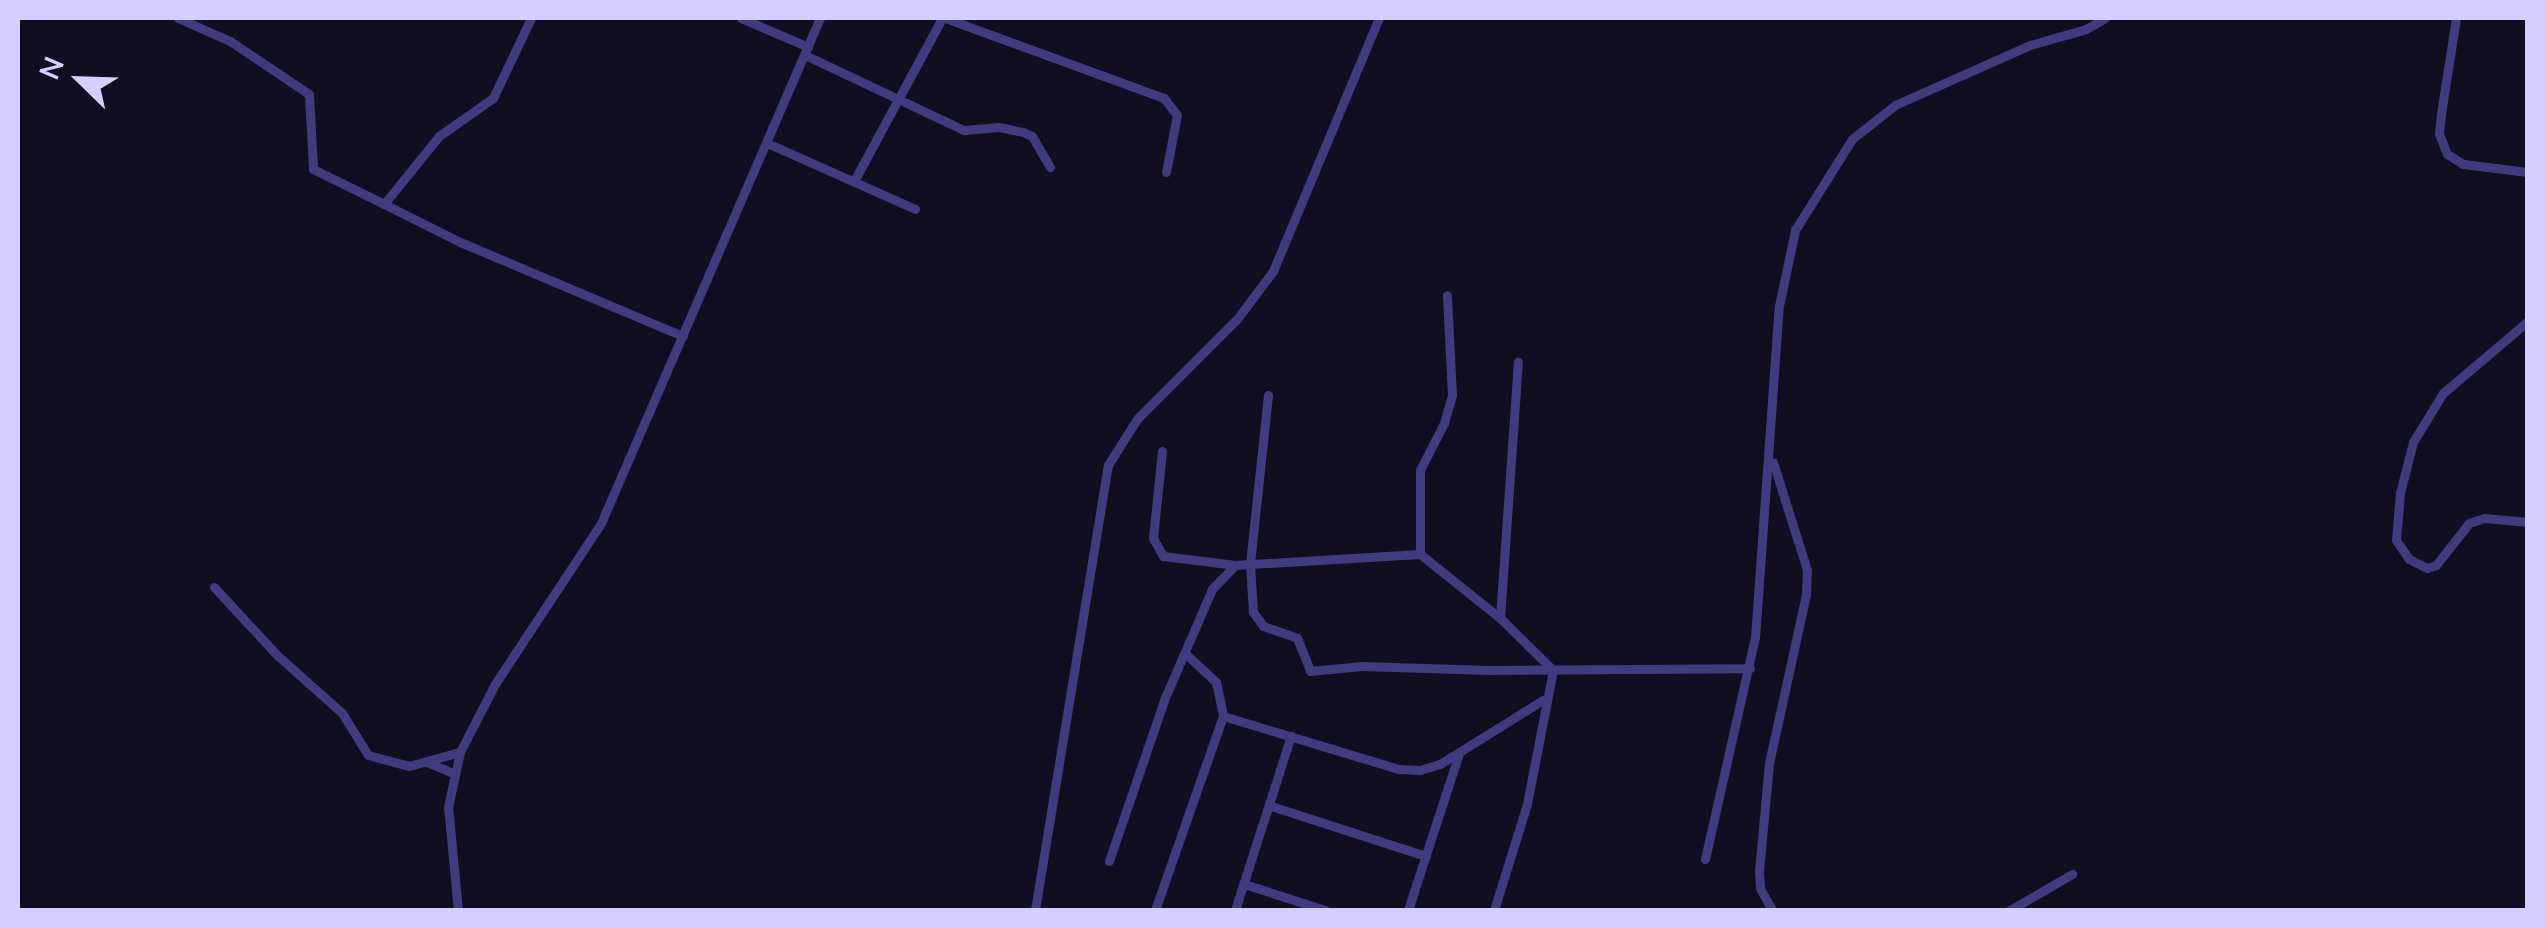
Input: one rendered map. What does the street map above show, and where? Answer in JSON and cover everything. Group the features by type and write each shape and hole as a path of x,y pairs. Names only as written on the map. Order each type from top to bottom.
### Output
{"street":[{"path":"178,18 230,41 309,94 317,174 460,242 684,336"},
{"path":"384,204 438,136 493,98 532,18"},
{"path":"741,18 964,130 999,127 1024,132 1032,136 1050,167"},
{"path":"458,910 448,829 453,773 460,752 495,684 601,523 820,18"},
{"path":"854,181 944,18 1164,98 1177,115 1166,172"},
{"path":"1035,910 1108,466 1137,419 1238,319 1273,270 1379,18"},
{"path":"1705,859 1750,668 1772,458 1786,260 1808,205 1852,139 1896,104 2030,44 2086,29 2105,18"},
{"path":"2456,18 2441,114 2440,134 2447,154 2463,164 2528,172"},
{"path":"767,142 914,209"},
{"path":"1420,554 1420,470 1444,422 1452,395 1446,294"},
{"path":"2528,321 2442,393 2413,442 2400,492 2396,540 2409,559 2433,567 2469,523 2484,518 2528,522"},
{"path":"1500,618 1518,362"},
{"path":"1268,394 1250,564 1257,621 1297,638 1306,668 1314,673 1362,666 1553,670 1750,668"},
{"path":"1162,452 1153,538 1163,556 1235,565 1420,554 1500,618 1553,670"},
{"path":"1772,458 1808,570 1806,595 1769,762 1759,871 1760,888 1772,910"},
{"path":"1109,861 1164,700 1212,590 1235,565"},
{"path":"214,586 278,656 342,713 368,755 394,764 427,762 460,752"},
{"path":"1154,910 1222,716 1216,682 1187,654"},
{"path":"1494,910 1532,785 1543,700 1553,670"},
{"path":"1222,716 1400,768 1420,770 1459,754 1543,700"},
{"path":"1235,910 1291,736"},
{"path":"1408,910 1459,754"},
{"path":"427,762 453,773"},
{"path":"1271,806 1426,856"},
{"path":"2010,910 2072,874"},
{"path":"1244,884 1325,910"}]}
